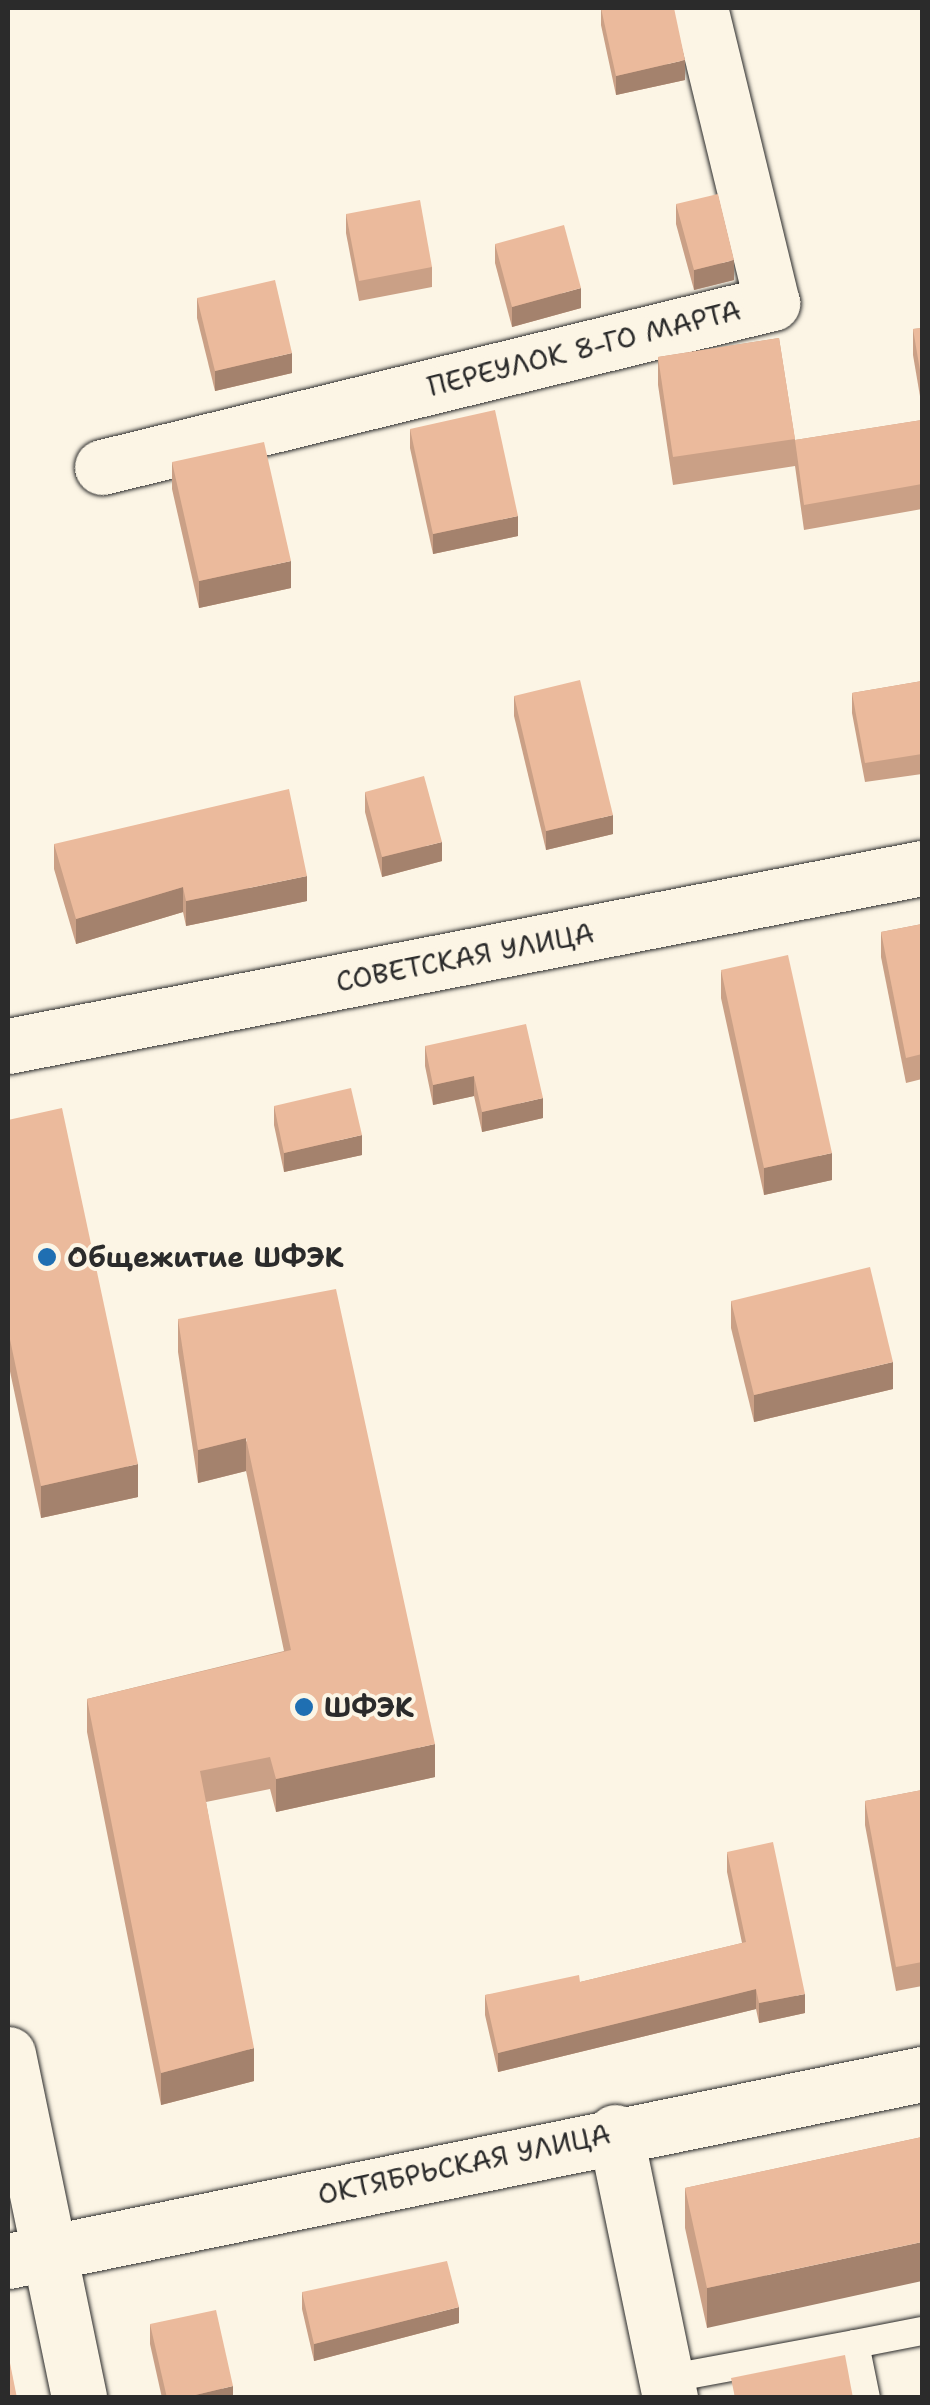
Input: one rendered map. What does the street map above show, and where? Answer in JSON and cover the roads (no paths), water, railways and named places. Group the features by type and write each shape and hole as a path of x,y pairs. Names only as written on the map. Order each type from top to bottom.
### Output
{"street":[{"name":"ПЕРЕУЛОК 8-ГО МАРТА","path":"102,466 772,303 700,8"},
{"name":"СОВЕТСКАЯ УЛИЦА","path":"8,1046 922,868"},
{"path":"8,2054 28,2256 79,2398"},
{"name":"ОКТЯБРЬСКАЯ УЛИЦА","path":"28,2256 615,2132 922,2074"},
{"path":"615,2132 668,2388"}],"lane":[{"path":"668,2388 922,2331"},
{"path":"854,2344 866,2398"}],"place":[{"name":"Общежитие ШФЭК","path":"47,1257"},
{"name":"ШФЭК","path":"304,1707"}]}
